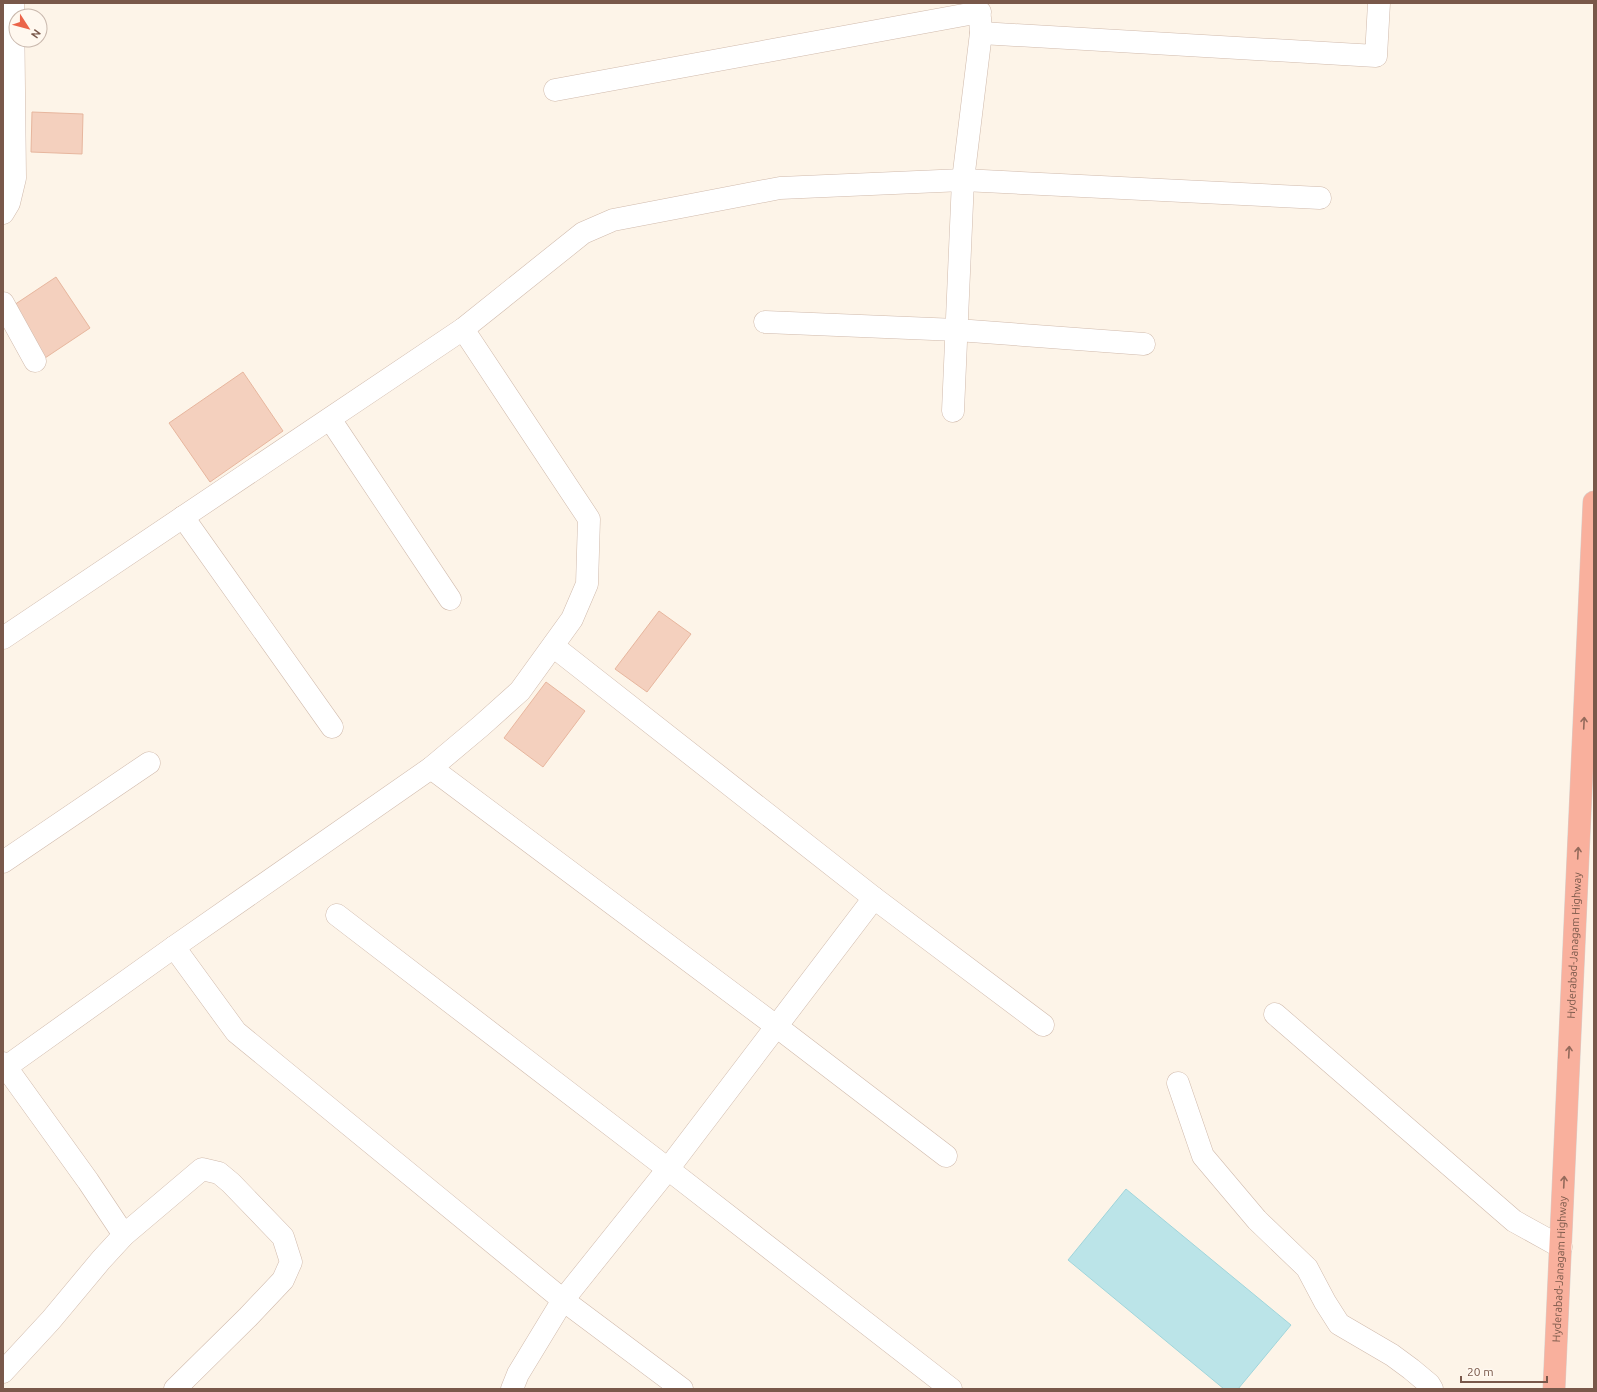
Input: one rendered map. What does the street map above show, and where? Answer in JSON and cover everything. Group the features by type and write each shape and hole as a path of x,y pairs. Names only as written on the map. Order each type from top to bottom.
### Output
{"highway":[{"name":"Hyderabad-Janagam Highway","path":"1554,1389 1594,502"}],"street":[{"path":"3,212 9,203 15,178 13,3"},
{"path":"555,90 981,16 1376,56 1379,3"},
{"path":"953,411 963,180 981,16"},
{"path":"3,638 463,329 583,233 613,220 780,188 963,180 1320,198"},
{"path":"3,303 35,361"},
{"path":"765,322 957,330 1144,344"},
{"path":"124,1235 88,1181 5,1065 431,768 520,691 572,619 587,584 589,519 463,329"},
{"path":"330,419 450,599"},
{"path":"183,517 332,727"},
{"path":"553,646 874,898 1043,1025"},
{"path":"3,862 149,763"},
{"path":"431,768 776,1026 946,1156"},
{"path":"512,1389 518,1374 563,1300 668,1169 874,898"},
{"path":"338,915 951,1389"},
{"path":"174,946 236,1032 563,1300 682,1389"},
{"path":"1275,1014 1514,1221 1561,1246"},
{"path":"1178,1083 1203,1156 1257,1220 1307,1268 1325,1302 1339,1324 1392,1355 1429,1384 1432,1389"},
{"path":"3,1372 51,1320 124,1235 202,1170 219,1173 283,1237 291,1262 284,1280 175,1389"}],"water":[{"path":"1126,1189 1291,1325 1238,1389 1224,1389 1068,1260"}],"building":[{"path":"32,112 83,114 82,154 31,152"},
{"path":"56,277 90,328 45,358 11,307"},
{"path":"243,372 283,431 210,482 169,423"},
{"path":"659,611 691,634 647,692 615,669"},
{"path":"546,682 585,711 543,767 504,738"}]}
